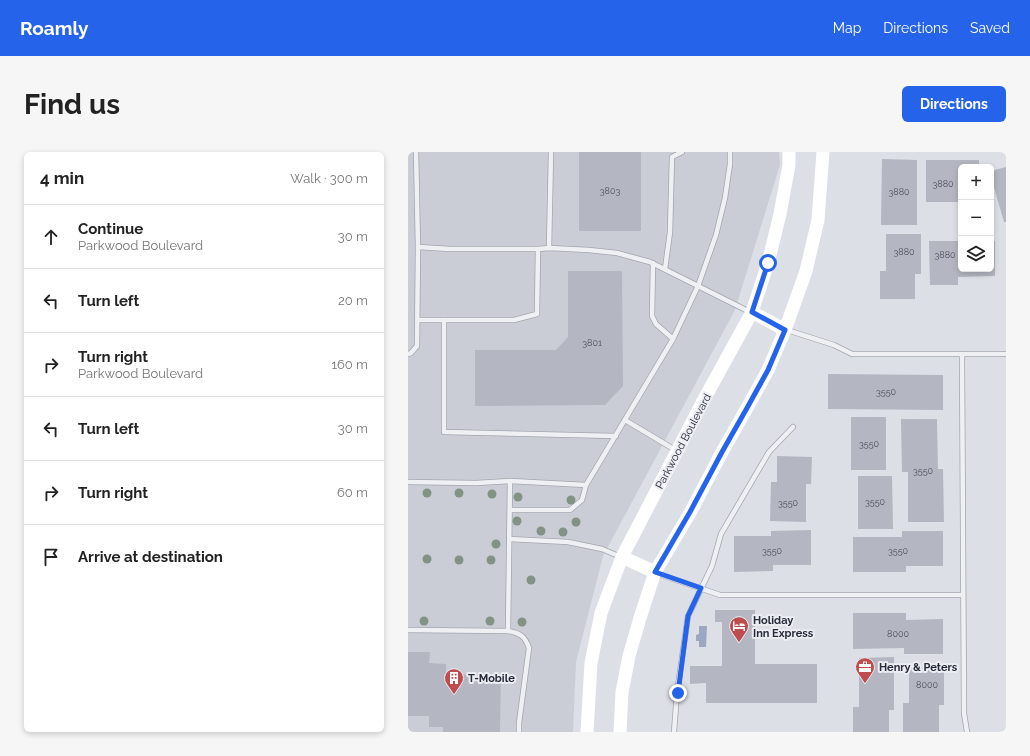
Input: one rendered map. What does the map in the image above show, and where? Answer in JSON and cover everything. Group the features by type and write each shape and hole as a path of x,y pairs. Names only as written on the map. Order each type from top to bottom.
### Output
{"main road":[{"name":"Parkwood Boulevard","path":"587,732 591,663 600,613 622,557 752,312 768,263 780,214 789,165 789,152"},
{"path":"620,732 622,692 629,656 655,572 690,512 768,370 785,330 806,271 818,220 823,152"},
{"path":"752,312 785,330"},
{"path":"622,557 655,572"}],"lane":[{"path":"408,354 411,353 417,346 418,247 416,152"},
{"path":"549,248 551,152"},
{"path":"665,269 670,232 672,157 682,152"},
{"path":"510,510 570,510 582,500 586,485 673,340 698,286 716,235 725,198 730,164 730,152"},
{"path":"418,247 450,249 549,248 589,250 617,254 653,263 752,312"},
{"path":"417,320 514,320 537,314 538,249"},
{"path":"653,263 652,316 656,324 673,340"},
{"path":"444,320 444,432 616,436"},
{"path":"785,330 834,345 852,354 1006,354"},
{"path":"962,354 964,713 967,732"},
{"path":"625,420 678,451"},
{"path":"674,732 688,616 712,566 721,534 769,452 793,427"},
{"path":"408,482 476,483 510,481 586,485"},
{"path":"508,631 510,481"},
{"path":"509,539 568,542 602,549 622,557"},
{"path":"655,572 720,595 963,595"},
{"path":"408,630 508,631 517,632 523,636 529,648 519,732"}],"shaded area":[{"path":"408,152 779,152 780,165 735,310 603,556 576,662 573,732 408,732"}],"water":[{"path":"699,626 707,626 706,647 699,647 699,641 696,641 696,635 699,634"}],"building":[{"path":"579,152 641,152 641,231 579,231"},
{"path":"882,159 917,160 917,225 881,225"},
{"path":"926,160 979,160 979,164 958,164 958,202 926,202"},
{"path":"1006,167 1006,222 1004,222 994,187 994,170"},
{"path":"886,234 921,234 921,274 915,274 915,299 880,299 880,271 886,271"},
{"path":"929,241 958,241 958,272 994,272 995,241 995,276 958,277 958,285 930,285"},
{"path":"568,271 622,271 623,386 605,405 475,406 475,350 556,350 568,337"},
{"path":"828,374 943,375 943,410 828,409"},
{"path":"851,417 886,417 886,470 851,470"},
{"path":"901,419 937,419 938,469 943,469 944,522 908,522 908,472 902,472"},
{"path":"777,456 812,457 811,484 806,484 806,522 770,521 771,482 777,482"},
{"path":"858,476 892,476 893,529 858,529"},
{"path":"811,530 811,565 773,565 773,571 734,572 734,536 771,536 771,531"},
{"path":"902,531 943,531 943,566 906,566 906,572 853,572 853,537 902,537"},
{"name":"Holiday Inn Express","path":"715,610 755,610 755,664 817,664 817,703 706,703 706,683 690,684 690,666 722,666 722,622 715,622"},
{"path":"853,613 906,613 906,620 943,619 943,654 904,654 904,648 853,649"},
{"name":"T-Mobile","path":"408,652 430,652 429,663 446,664 446,674 501,675 500,732 443,732 443,727 429,727 429,716 408,716"},
{"path":"894,657 894,710 889,710 889,732 853,732 853,707 859,707 859,658"},
{"path":"909,666 944,666 944,705 939,705 939,732 903,732 903,703 909,703"}],"place":[{"name":"Holiday Inn Express","path":"739,643"},
{"name":"Henry & Peters","path":"865,684"},
{"name":"T-Mobile","path":"454,695"}],"route":[{"path":"678,693 688,616 701,588 655,572 690,512 768,370 785,330 752,312 768,263"}]}
